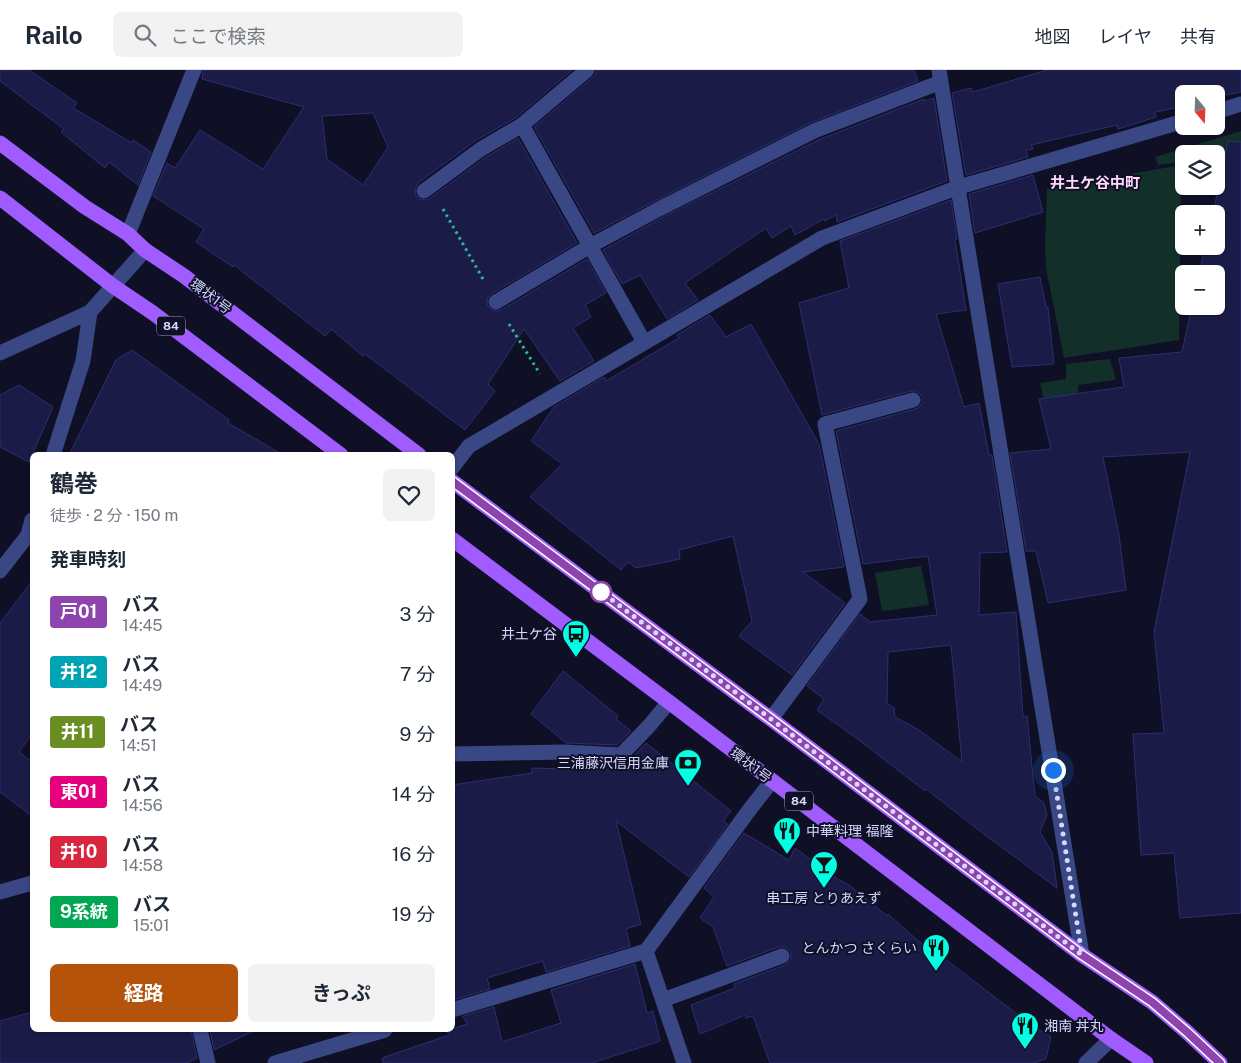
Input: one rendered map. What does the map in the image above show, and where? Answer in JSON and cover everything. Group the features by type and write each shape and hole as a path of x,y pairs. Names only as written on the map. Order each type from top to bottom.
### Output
{"main road":[{"name":"環状1号","path":"0,143 85,207 128,234 145,250 184,276 415,452"},
{"name":"84","path":"0,198 113,286 153,313 336,452"},
{"path":"455,483 771,719 1082,955 1152,1002 1220,1063"},
{"name":"環状1号","path":"455,541 1111,1039 1146,1063"}],"street":[{"path":"128,234 194,70"},
{"path":"424,191 481,149 522,125 587,70"},
{"path":"496,302 590,246 659,209 814,131 940,76 1082,955"},
{"path":"1225,109 1241,104"},
{"path":"455,464 469,446 822,238 959,187 1175,124"},
{"path":"522,125 644,342"},
{"path":"0,353 90,312 145,250"},
{"path":"54,452 83,361 90,312"},
{"path":"771,719 860,599 825,424 913,400"},
{"path":"0,571 28,535 30,528"},
{"path":"455,754 565,752 621,755 669,702"},
{"path":"455,1009 646,951 772,781"},
{"path":"0,892 30,883"},
{"path":"646,951 684,1063"},
{"path":"663,1000 782,956"},
{"path":"200,1032 208,1063"},
{"path":"275,1063 378,1032"},
{"path":"1086,1063 1111,1039"}],"green space":[{"path":"1241,131 1241,162 1231,160 1225,163 1225,145 1195,145"},
{"path":"1175,151 1175,163 1158,165 1155,157"},
{"path":"1175,166 1175,195 1181,195 1181,205 1175,205 1175,255 1180,255 1180,265 1175,265 1175,315 1179,315 1179,340 1064,358 1046,268 1047,189"},
{"path":"1110,359 1116,380 1078,385 1078,398 1044,401 1040,383 1066,379 1066,364"},
{"path":"921,566 929,605 882,611 875,573"}],"building":[{"path":"0,70 29,70 77,103 73,108 132,143 133,140 151,152 138,185 109,162 105,168 61,132 64,129 0,81"},
{"path":"203,70 572,70 517,117 475,141 418,183 415,192 416,196 420,199 429,199 486,157 518,138 577,243 491,294 488,298 488,306 492,310 501,310 587,259 606,293 585,305 591,317 573,328 594,361 560,381 524,329 488,384 495,391 465,430 365,354 363,356 331,329 325,336 234,265 233,267 196,242 204,229 153,196 167,163 175,168 200,130 263,169 304,107 202,79","holes":["373,113 388,147 363,185 327,159 322,116"]},
{"path":"596,70 914,70 918,81 810,123 594,233 534,127 593,77 596,74"},
{"path":"1047,70 1241,70 1241,92 1225,95 1225,85 1175,85 1175,108 1155,112 1156,117 1118,129 1117,125 1031,145 1033,149 1026,150 1028,157 966,175 952,93 971,88 973,92"},
{"path":"934,98 947,181 837,222 836,215 825,221 824,219 795,235 791,226 772,238 766,228 685,283 698,300 667,319 640,275 622,284 603,250 663,217 818,140 924,99 924,101"},
{"path":"1228,141 1241,142 1241,913 1180,918 1174,853 1141,855 1133,734 1164,733 1154,632 1190,452 1103,457 1119,535 1126,590 1048,603 1036,551 1026,551 1010,453 1051,449 1039,399 1124,387 1119,358 1182,352 1190,315 1225,315 1225,265 1201,265 1203,255 1225,255 1225,205 1215,205 1217,195 1225,195 1225,156"},
{"path":"1033,175 1043,212 975,233 969,194"},
{"path":"951,200 966,310 936,314 964,407 979,403 989,455 992,455 1007,552 980,553 979,615 1016,612 1023,717 1027,716 1035,796 1044,803 1047,815 1040,832 1052,852 1057,888 817,710 824,699 807,686 860,614 870,622 937,615 928,556 863,564 836,431 915,409 922,403 922,397 916,391 911,391 822,415 799,303 849,288 840,241","holes":["951,645 962,762 919,730 895,717 894,708 887,703 888,652"]},
{"path":"1040,277 1046,307 1048,307 1054,364 1012,367 998,284"},
{"path":"710,315 726,337 751,324 819,444 844,567 803,572 845,603 792,675 739,636 752,621 733,536 679,550 680,559 636,568 628,562 621,570 530,497 562,464 531,441 554,407 604,377 606,381 679,338 677,335"},
{"path":"132,350 229,420 228,423 278,452 70,452 116,360"},
{"path":"19,385 53,407 33,452 30,452 29,462 0,447 0,395"},
{"path":"30,584 30,737 19,752 30,760 30,814 0,792 0,623"},
{"path":"563,671 618,716 616,719 631,731 617,745 566,743 531,714"},
{"path":"646,743 731,811 723,821 728,824 689,877 616,821 641,924 626,929 630,946 546,972 543,961 487,978 490,989 456,999 455,785 532,773 532,768 598,770 590,763 624,764"},
{"path":"744,833 789,860 795,848 836,878 849,885 887,916 888,914 923,945 945,959 1030,1024 1051,1037 1046,1059 1033,1063 770,1063 753,1016 746,1018 745,1015 700,1034 691,1005 735,988 734,984 785,965 791,958 791,953 788,949 779,947 727,966 713,927 700,918 714,897 704,888"},
{"path":"635,964 647,1013 653,1011 660,1041 592,1063 383,1063 382,1058 449,1035 448,1032 455,1032 455,1028 467,1024 463,1016 494,1007 502,1042 561,1023 551,990"},
{"path":"30,1013 30,1032 191,1032 197,1058 187,1063 0,1063 0,1021"},
{"path":"210,1032 252,1032 214,1050"}],"bus line":[{"name":"戸01","path":"455,483 771,719 1082,955 1152,1002 1220,1063"}],"place":[{"name":"井土ケ谷","path":"576,658"},
{"name":"三浦藤沢信用金庫","path":"688,787"},
{"name":"中華料理 福隆","path":"787,855"},
{"name":"串工房 とりあえず","path":"824,889"},
{"name":"とんかつ さくらい","path":"936,972"},
{"name":"湘南 丼丸","path":"1025,1050"}],"district":[{"name":"井土ケ谷中町","path":"1095,182"}],"route":[{"path":"601,592 596,588 1082,955 1053,770"}]}
